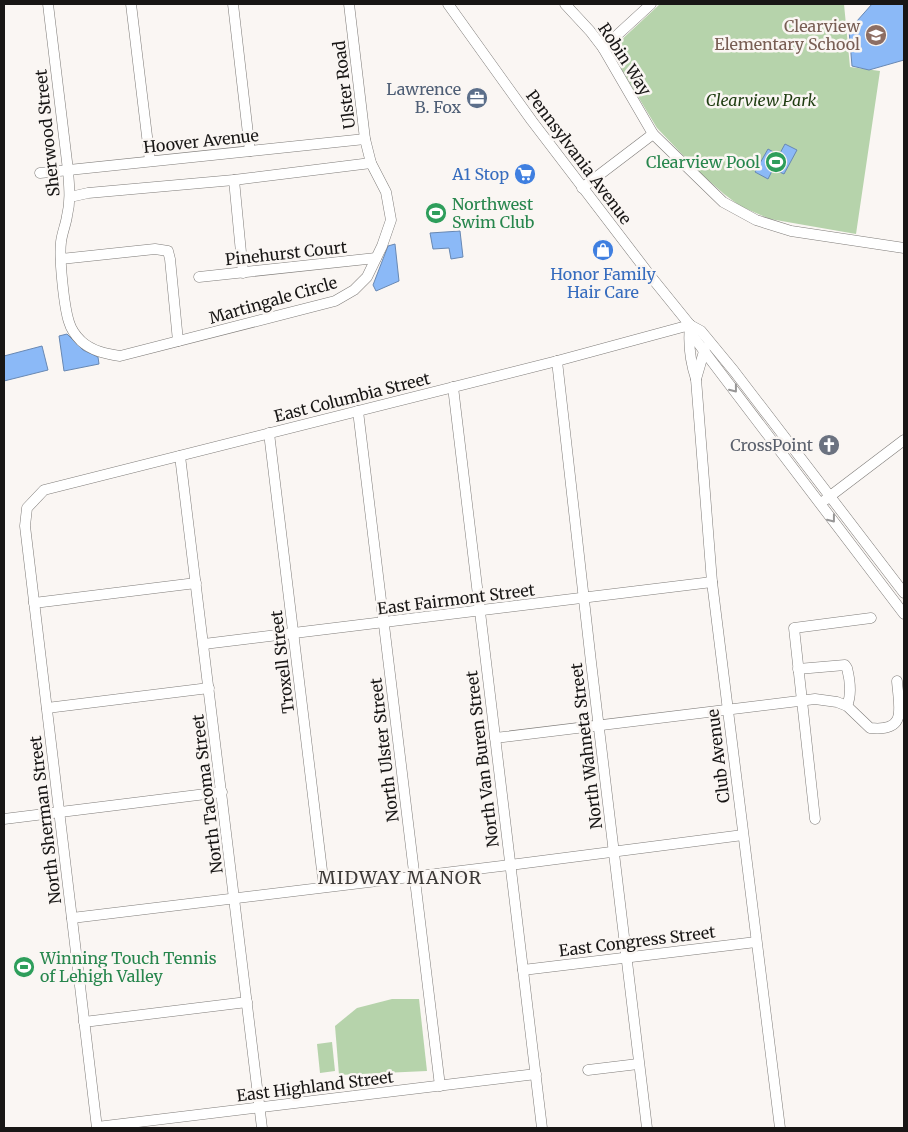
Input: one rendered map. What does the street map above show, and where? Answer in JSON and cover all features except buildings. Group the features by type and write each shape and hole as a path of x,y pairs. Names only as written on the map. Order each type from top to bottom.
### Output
{"street":[{"name":"Sherwood Street","path":"48,4 70,197 61,242 61,259 68,317 75,334 82,342 100,353 120,356 178,341"},
{"path":"131,4 150,162"},
{"path":"233,4 250,151"},
{"name":"Ulster Road","path":"349,4 365,139 371,162"},
{"name":"Pennsylvania Avenue","path":"448,4 582,188 690,325 694,336 704,351 798,472 820,504 904,614"},
{"name":"Robin Way","path":"565,4 603,48 653,134 716,196 731,207 747,216 791,231 904,248"},
{"path":"603,48 651,4"},
{"path":"582,188 653,134"},
{"name":"Hoover Avenue","path":"40,173 365,139"},
{"path":"70,197 88,193 234,180 371,162"},
{"name":"Martingale Circle","path":"178,341 335,301 347,296 361,284 372,268 387,233 390,220 386,192 371,162"},
{"path":"234,180 244,272"},
{"path":"61,259 155,249 168,251 178,341"},
{"name":"Pinehurst Court","path":"199,277 376,258"},
{"name":"Pennsylvania Avenue","path":"690,325 701,331 831,496 904,593"},
{"name":"East Columbia Street","path":"27,508 44,490 690,325"},
{"name":"Club Avenue","path":"690,325 688,340 696,379 712,582 780,1128"},
{"name":"Club Avenue","path":"696,379 708,340"},
{"name":"North Wahneta Street","path":"557,360 584,593 583,598 647,1128"},
{"name":"North Van Buren Street","path":"453,387 542,1128"},
{"name":"North Ulster Street","path":"358,411 440,1086"},
{"name":"Troxell Street","path":"270,433 324,886"},
{"path":"820,504 902,446"},
{"name":"North Tacoma Street","path":"180,456 262,1128"},
{"name":"North Sherman Street","path":"27,508 25,526 97,1128"},
{"name":"East Fairmont Street","path":"204,644 712,582"},
{"path":"34,603 196,583"},
{"path":"815,819 794,628 872,618"},
{"path":"798,669 845,665 849,674 851,697 847,706"},
{"path":"495,738 825,699 847,706 870,728 886,728 895,725 900,718 898,681"},
{"path":"47,708 209,688"},
{"path":"4,819 222,792"},
{"path":"72,918 510,865 742,834"},
{"name":"East Congress Street","path":"523,970 756,942"},
{"path":"84,1022 247,1002"},
{"path":"588,1070 638,1064"},
{"name":"East Highland Street","path":"97,1128 536,1074"}],"green space":[{"name":"Clearview Park","path":"660,4 844,4 850,67 880,71 856,234 770,219 740,206 699,172 657,128 614,57 618,43"},
{"path":"392,999 419,999 427,1071 339,1075 335,1026 357,1008"},
{"path":"332,1042 335,1071 320,1073 317,1044"}],"water":[{"name":"Clearview Elementary School","path":"872,4 904,4 904,60 869,70 852,66 849,30"},
{"name":"Clearview Pool","path":"785,144 797,150 784,174 773,169 768,179 755,172 768,149 779,155"},
{"path":"460,231 463,257 451,259 449,248 433,249 430,233"},
{"path":"395,244 399,281 376,291 373,285 388,246"},
{"path":"67,334 83,350 98,357 99,364 64,371 59,336"},
{"path":"42,346 48,370 4,381 4,356"}],"place":[{"name":"Clearview Elementary School","path":"876,35"},
{"name":"Lawrence B. Fox","path":"477,98"},
{"name":"Clearview Pool","path":"776,162"},
{"name":"A1 Stop","path":"525,174"},
{"name":"Northwest Swim Club","path":"436,213"},
{"name":"Honor Family Hair Care","path":"603,250"},
{"name":"CrossPoint","path":"829,445"},
{"name":"Winning Touch Tennis of Lehigh Valley","path":"24,967"}],"district":[{"name":"MIDWAY MANOR","path":"400,877"}]}
